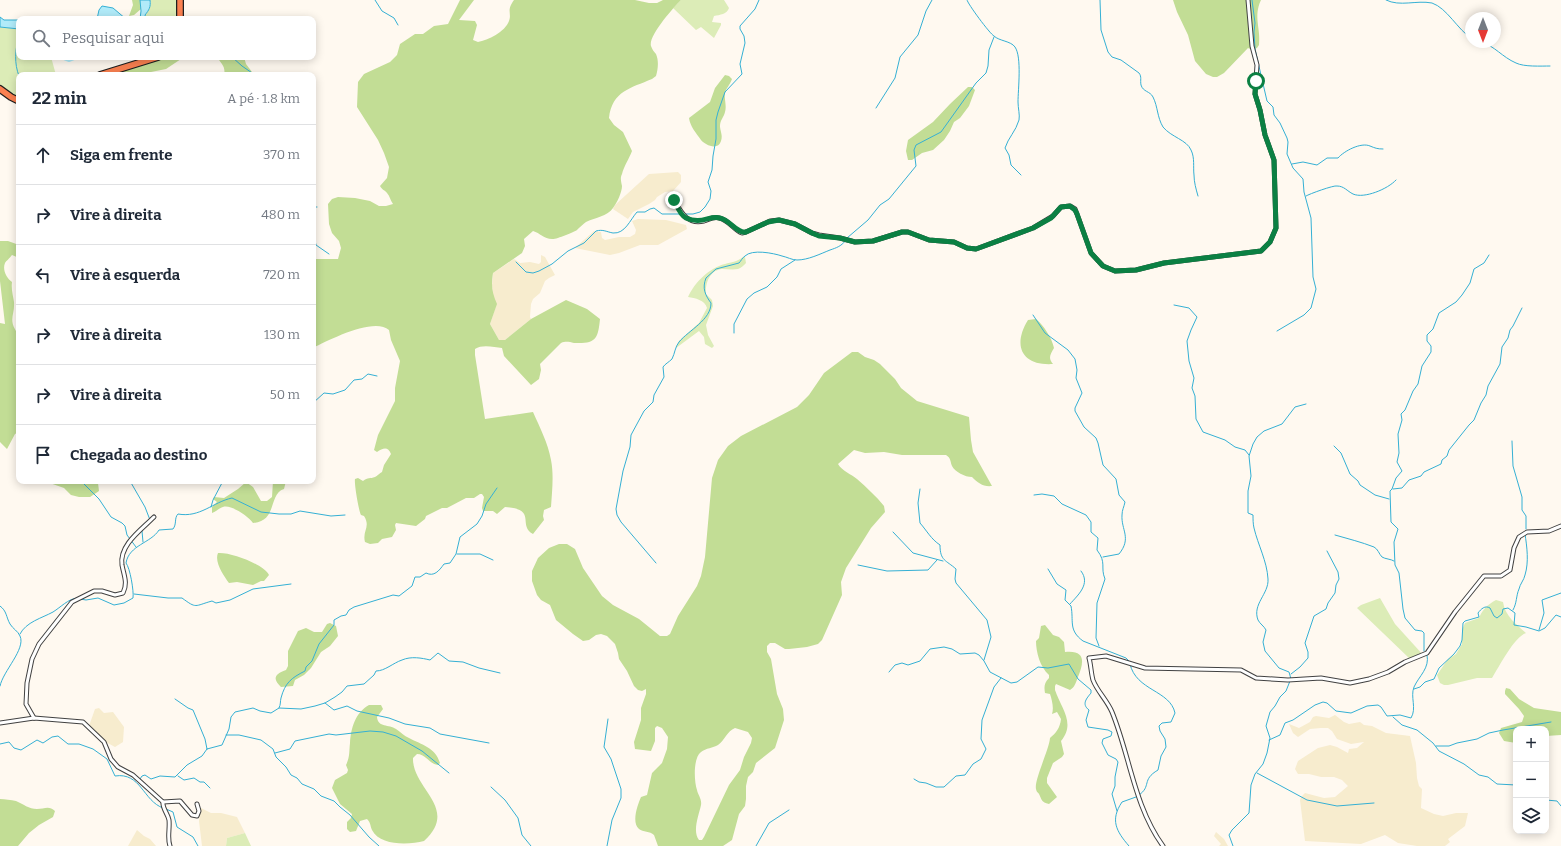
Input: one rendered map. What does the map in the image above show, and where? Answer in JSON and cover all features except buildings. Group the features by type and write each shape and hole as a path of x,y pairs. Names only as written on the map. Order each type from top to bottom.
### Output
{"highway":[{"path":"180,0 180,16"},
{"path":"110,72 148,60"},
{"path":"0,89 16,100"}],"street":[{"path":"674,200 682,215 686,218 702,221 715,217 720,218 729,222 742,233 770,221 779,220 795,224 819,236 840,238 855,242 873,241 902,232 908,232 929,240 954,242 972,249 979,249 998,240 1025,232 1051,218 1061,207 1070,206 1077,214 1091,253 1103,266 1115,271 1136,270 1164,263 1261,251 1270,242 1276,228 1274,160 1265,135 1255,94 1256,65 1252,46 1248,0"},
{"path":"34,718 26,704 27,683 32,659 39,644 72,602 94,590 115,595 122,593 126,586 122,556 131,539 154,517"},
{"path":"1163,846 1139,801 1111,710 1093,680 1089,658 1106,656 1145,668 1241,670 1256,678 1288,680 1321,678 1350,683 1370,679 1427,653 1455,612 1484,576 1501,576 1510,570 1514,548 1519,536 1527,532 1549,531 1561,526"},
{"path":"0,723 34,718 83,722 104,742 111,759 118,767 133,775 162,802 168,818 168,838 170,846"},
{"path":"162,802 180,801 192,815 197,816 199,811 197,804"}],"shaded area":[{"path":"678,172 681,175 681,182 673,191 665,192 649,204 633,212 628,219 613,209 615,205 649,174"},
{"path":"638,219 666,220 686,225 687,229 658,245 640,245 610,255 575,248 594,231 601,232 602,238 605,240 619,237 630,237 635,234 636,230 632,221"},
{"path":"541,255 545,257 555,275 545,281 540,293 533,299 531,304 531,319 505,340 499,340 490,324 496,306 493,298 493,273 514,259 520,263 530,262 539,264 541,262"},
{"path":"99,708 104,713 113,712 124,727 123,742 115,747 102,740 89,726 95,709"},
{"path":"1335,715 1349,724 1360,722 1364,725 1372,726 1386,733 1410,736 1416,763 1417,778 1419,786 1422,789 1421,808 1443,816 1456,813 1468,813 1465,826 1448,839 1450,842 1445,846 1417,846 1398,843 1385,835 1361,844 1305,841 1300,800 1301,797 1305,793 1324,798 1335,797 1348,786 1342,780 1334,777 1298,774 1295,769 1298,761 1318,748 1330,745 1348,753 1349,749 1357,748 1364,742 1351,744 1337,739 1328,728 1310,729 1298,737 1293,733 1289,724 1299,728 1310,722 1313,717 1329,718"},
{"path":"201,808 211,813 221,813 237,817 245,833 227,838 226,846 202,846 199,821"},
{"path":"137,830 150,839 156,846 128,846"},
{"path":"1216,832 1224,839 1228,846 1219,846 1221,844 1214,836"}],"green space":[{"path":"132,0 140,0 141,9 134,15 129,16 133,5"},
{"path":"150,0 176,0 176,16 145,16"},
{"path":"460,0 474,0 459,20 475,21 477,25 473,40 478,42 491,37 504,29 509,21 510,7 514,0 635,0 657,3 663,0 681,0 662,22 651,41 651,46 658,59 656,76 630,88 618,96 611,109 609,118 614,125 623,132 632,151 621,175 622,186 615,206 608,213 586,222 577,230 564,236 552,239 533,231 524,239 525,246 522,253 493,273 492,289 497,304 490,324 499,340 505,340 531,319 566,300 587,309 600,319 597,336 594,339 581,343 561,343 540,364 541,370 539,379 531,385 504,356 502,348 485,346 475,349 485,419 533,412 544,436 550,454 553,478 551,507 544,510 544,520 533,534 527,526 524,514 515,508 505,507 497,514 493,511 483,511 482,508 484,497 480,494 474,498 466,498 447,508 442,508 426,516 425,519 416,526 396,523 396,530 392,537 382,539 378,543 370,544 365,542 364,538 367,523 364,516 360,513 355,479 358,478 363,481 376,477 382,472 384,465 391,454 387,449 377,452 374,450 378,435 395,401 395,388 400,361 391,340 389,330 382,327 373,326 351,331 316,347 316,259 338,259 341,248 339,241 332,233 329,224 328,204 332,199 338,197 355,198 370,201 379,206 393,204 388,194 380,186 387,178 389,167 384,153 378,140 357,107 358,82 364,74 390,62 397,55 400,44 415,34 423,34 434,26 448,24"},
{"path":"681,0 724,0 729,8 725,13 714,16 712,22 721,23 721,25 714,38 701,27 696,30 673,8"},
{"path":"1173,0 1261,0 1257,17 1259,45 1257,48 1252,50 1248,48 1224,73 1217,77 1206,74 1195,61 1188,35"},
{"path":"0,27 16,29 16,60 52,60 55,72 16,72 16,98 0,86"},
{"path":"157,60 180,60 166,69 151,72 118,72"},
{"path":"219,60 245,60 252,72 224,72 224,67"},
{"path":"725,75 732,79 725,93 726,110 720,126 722,139 717,146 711,146 705,144 701,140 692,127 689,118 710,102 715,88"},
{"path":"968,87 972,87 975,90 969,106 960,118 954,122 944,140 933,150 922,153 912,160 908,160 906,151 908,140 933,122"},
{"path":"0,241 8,241 16,244 16,257 12,255 6,262 4,268 8,279 12,282 14,302 12,322 16,331 16,434 7,449 0,442 0,323 5,324 0,281"},
{"path":"745,257 746,263 741,267 738,269 718,270 711,274 707,282 706,294 712,300 713,306 706,325 708,335 714,346 712,348 705,344 704,337 699,331 676,348 679,341 699,323 707,308 702,301 688,297 694,286 703,276 713,269"},
{"path":"1036,319 1047,332 1053,344 1054,348 1050,358 1053,364 1034,362 1027,358 1023,352 1021,338 1023,329 1028,320"},
{"path":"852,352 858,352 880,364 895,379 901,388 917,401 969,417 973,452 992,486 983,485 972,477 960,474 953,468 950,458 946,455 902,455 884,452 865,453 854,450 838,464 844,471 857,479 875,495 884,506 885,512 871,528 846,568 841,582 842,595 822,640 818,644 807,647 789,649 785,649 775,643 770,643 767,646 767,652 771,659 777,694 783,709 784,720 775,748 756,763 753,772 748,777 745,806 739,814 732,840 723,846 658,846 654,835 639,829 635,818 641,797 647,795 652,773 662,763 667,749 668,737 662,728 657,726 655,728 655,741 651,751 635,749 634,742 641,720 641,708 646,694 646,689 642,691 638,690 634,686 619,659 615,644 607,636 601,634 596,635 589,640 583,641 556,620 550,605 541,600 537,595 532,581 532,571 538,558 549,548 559,544 567,544 575,549 583,568 602,596 613,605 639,619 660,636 667,636 670,634 678,616 697,586 701,576 705,557 712,478 718,460 728,446 741,436 797,407 809,395 824,373","holes":["735,728 748,732 752,738 751,743 744,757 740,770 729,785 704,837 702,840 699,840 696,828 701,803 695,776 695,764 698,755 701,752 718,745 732,729"]},
{"path":"53,484 98,484 99,491 90,497 79,497 71,495 64,488"},
{"path":"244,484 249,484 253,487 261,501 267,501 272,497 273,484 285,484 284,489 276,496 270,513 261,521 253,523 240,512 230,507 222,508 212,513 212,507 217,502 213,499 214,497 224,498"},
{"path":"218,553 231,554 254,563 266,571 269,575 264,581 253,585 237,582 229,583 218,565"},
{"path":"1380,598 1395,624 1424,656 1409,658 1357,608"},
{"path":"1496,600 1503,602 1509,616 1526,633 1521,636 1512,646 1492,678 1477,678 1448,685 1440,683 1437,675 1448,659 1456,654 1462,644 1462,630 1465,623 1479,618 1482,612"},
{"path":"330,623 336,626 338,636 330,646 321,652 311,668 304,675 295,680 293,686 281,687 276,681 276,677 279,673 286,670 288,666 288,651 298,631 306,628 314,632 322,632 327,624"},
{"path":"1045,625 1053,635 1059,637 1064,642 1065,652 1077,653 1082,658 1080,672 1072,689 1070,690 1056,684 1055,686 1055,690 1066,716 1067,728 1061,741 1064,754 1053,763 1047,778 1047,783 1057,797 1049,804 1042,800 1036,789 1036,785 1050,738 1060,725 1061,719 1057,712 1052,714 1053,707 1051,696 1050,694 1045,693 1044,689 1049,675 1041,664 1037,650 1036,641 1039,638 1041,626"},
{"path":"1506,688 1510,689 1519,699 1534,708 1561,712 1561,735 1549,736 1549,726 1513,726 1513,742 1504,741 1499,733 1501,728 1522,722 1524,716 1505,694"},
{"path":"369,705 381,705 383,709 377,717 379,723 398,730 407,737 428,747 438,758 440,763 438,765 432,763 420,754 417,754 413,758 419,779 436,808 437,818 434,829 424,841 411,843 388,842 376,835 367,819 360,821 356,831 350,832 347,829 347,822 351,818 352,814 340,804 332,788 335,780 347,773 348,770 346,765 349,757 353,726 360,712"},
{"path":"0,799 16,801 34,809 49,808 55,811 53,817 29,833 18,846 0,846"},
{"path":"245,833 251,846 226,846 227,838"}],"water":[{"path":"140,0 150,0 148,12 145,16 140,16"},
{"path":"102,6 113,8 122,16 98,16"},
{"path":"0,17 4,20 16,20 16,29 0,27"}],"waterway":[{"path":"375,0 382,11 394,18 398,25"},
{"path":"686,214 700,212 710,199 711,191 708,182 712,170 716,139 716,120 725,92 742,74 740,64 745,43 740,26 755,9 759,0"},
{"path":"876,108 895,78 900,57 918,35 926,11 932,0"},
{"path":"967,0 974,12 992,34 996,38 1013,45 1017,52 1019,66 1019,120 1005,148 1009,155 1011,165 1021,175"},
{"path":"1100,0 1101,30 1108,52 1112,57 1121,60 1139,73 1142,87 1153,97 1163,127 1186,144 1191,150 1193,156 1194,180 1198,196"},
{"path":"1252,0 1255,23 1255,49 1267,101 1273,107 1274,115 1280,123 1287,138 1287,154 1293,168 1303,179 1304,192 1311,218 1313,277 1316,289 1311,308 1304,315 1277,331"},
{"path":"1386,0 1397,3 1432,3 1443,9 1465,33"},
{"path":"847,238 868,220 880,205 889,199 916,166 914,150 916,145 941,132 976,83 986,73 989,50 994,37"},
{"path":"1493,48 1511,61 1519,64 1550,66"},
{"path":"16,60 18,72"},
{"path":"235,60 251,72"},
{"path":"1292,164 1303,162 1317,165 1327,158 1338,158 1348,150 1362,145 1383,149"},
{"path":"1306,196 1335,186 1342,187 1353,194 1369,194 1382,190 1396,180"},
{"path":"516,262 526,272 533,273 552,264 568,251 584,243 598,230 613,233 621,231 627,226 637,212 645,212 654,208 662,214 680,214"},
{"path":"656,563 621,522 617,515 616,509 623,471 630,447 631,435 644,411 653,402 654,395 664,377 663,367 672,359 679,342 704,320 710,309 711,303 704,288 706,278 716,269 739,263 748,254 757,252 768,253 793,260 801,260 837,248 846,240"},
{"path":"316,245 329,254"},
{"path":"1424,651 1424,633 1422,631 1415,630 1405,618 1399,573 1395,565 1394,542 1398,529 1391,522 1390,491 1396,478 1402,471 1397,462 1399,453 1398,434 1402,420 1401,414 1405,410 1413,391 1418,384 1422,366 1431,352 1431,346 1427,341 1427,335 1433,329 1439,313 1456,302 1470,283 1474,269 1484,263 1489,255"},
{"path":"734,333 734,324 747,299 754,293 767,287 777,277 781,269 795,260"},
{"path":"1174,305 1189,308 1197,317 1187,341 1189,361 1194,378 1192,388 1195,396 1196,419 1203,432 1225,440 1235,447 1245,450 1249,455"},
{"path":"1393,489 1402,488 1409,480 1421,476 1424,472 1441,464 1442,460 1447,456 1449,450 1474,420 1486,395 1488,386 1500,364 1502,347 1508,338 1510,330 1522,308"},
{"path":"1033,315 1045,333 1068,350 1075,359 1077,370 1076,378 1082,393 1075,411 1084,427 1096,438 1103,465 1116,479 1119,495 1125,502 1122,515 1125,543 1119,554 1103,557"},
{"path":"316,400 324,393 333,394 345,390 354,380 362,379 368,374 377,376"},
{"path":"1291,679 1289,672 1279,668 1265,651 1263,642 1266,630 1258,620 1257,609 1268,584 1268,579 1266,566 1254,528 1253,515 1248,513 1248,491 1251,476 1249,456 1257,437 1264,431 1282,424 1295,407 1306,404"},
{"path":"1512,441 1513,466 1522,497 1522,510 1526,516 1526,529"},
{"path":"1334,446 1341,453 1350,474 1358,481 1360,485 1375,495 1389,499"},
{"path":"84,484 99,499 111,517 125,526 127,535 136,547"},
{"path":"132,484 145,507 150,520"},
{"path":"211,507 221,484"},
{"path":"279,708 281,698 287,685 292,679 305,671 306,667 312,661 319,644 334,625 334,620 346,615 349,610 354,607 393,595 399,596 412,586 415,577 420,577 426,573 434,574 444,564 450,563 456,554 460,537 477,524 482,516 486,504 497,488"},
{"path":"920,489 918,503 920,523 932,538 940,545 941,554 944,560 956,569 956,583 987,620 991,637 984,660"},
{"path":"1034,495 1042,494 1054,496 1062,504 1086,515 1091,522 1091,532 1098,538 1097,550 1102,558 1105,579 1097,603 1096,638 1099,646"},
{"path":"80,599 86,600 98,598 114,605 124,603 133,598 133,590 126,563 128,557 131,552 151,538 159,530 173,529 178,514 186,515 200,512 232,498 261,512 291,514 300,511 331,516 345,515"},
{"path":"143,542 142,531 146,526"},
{"path":"893,532 913,553 943,561"},
{"path":"1513,610 1527,565 1525,534"},
{"path":"1335,535 1374,547 1382,557 1394,561"},
{"path":"1291,674 1308,658 1305,643 1314,616 1326,609 1335,593 1336,585 1339,579 1338,572 1327,551"},
{"path":"457,554 480,554 493,560"},
{"path":"858,565 887,571 928,570 937,560"},
{"path":"1048,569 1057,584 1066,590 1065,600 1071,606 1072,625 1078,637 1083,641 1126,658 1129,661"},
{"path":"1070,604 1080,593 1084,585 1085,580 1081,571"},
{"path":"134,594 182,598 190,604 196,606 212,601 216,603 230,600 253,589 291,584"},
{"path":"1539,630 1544,613 1542,600 1561,593"},
{"path":"20,634 30,623 77,598"},
{"path":"0,606 5,612 10,624 19,634 21,641 17,654 5,674 0,686"},
{"path":"1414,689 1420,687 1425,682 1434,679 1439,668 1460,646 1462,640 1463,623 1479,617 1478,613 1483,608 1490,608 1494,616 1497,618 1502,614 1503,609 1508,608 1515,613 1514,625 1539,631 1545,628 1556,615 1561,617"},
{"path":"889,672 895,665 902,663 908,665 920,661 930,649 944,647 952,649 960,654 975,653 979,655 990,672 1011,683 1017,682 1038,667 1048,668 1069,664 1078,679 1091,690 1091,693 1086,699 1085,703 1085,706 1089,710 1086,720 1088,727 1112,732 1111,736 1103,739 1102,743 1108,755 1116,759 1118,762 1115,786 1112,794 1117,811"},
{"path":"207,749 222,745 229,729 231,717 235,712 253,708 271,713 279,708 301,709 325,703 342,692 347,686 364,684 374,675 376,671 383,670 405,659 416,658 430,660 438,653 449,661 463,662 500,673"},
{"path":"1269,740 1280,735 1285,723 1293,720 1315,705 1323,702 1327,703 1336,711 1351,713 1367,706 1378,705 1387,716 1400,715 1411,718 1413,714 1414,687 1426,668 1428,660 1427,655"},
{"path":"1130,664 1133,673 1139,680 1167,699 1172,705 1175,713 1171,722 1162,723 1159,726 1165,739 1166,747 1161,756 1158,770 1150,777 1145,789 1139,795"},
{"path":"914,779 936,787 944,787 956,776 965,775 973,764 981,759 986,749 981,739 982,720 994,687 1001,678"},
{"path":"1233,846 1229,835 1249,813 1251,785 1255,774 1263,764 1267,753 1270,738 1266,726 1270,712 1286,691 1290,681"},
{"path":"175,699 193,710 205,739 207,749"},
{"path":"325,703 334,710 347,706 357,711 389,718 405,724 430,728 440,734 489,743"},
{"path":"1393,717 1402,725 1417,730 1433,743 1439,751 1464,764 1479,775 1488,777 1497,784 1513,785"},
{"path":"607,846 612,820 621,798 621,789 611,759 604,747 608,719"},
{"path":"1436,746 1449,746 1477,739 1489,733 1551,722"},
{"path":"275,753 290,749 295,741 329,734 336,735 370,731 383,732 396,736 422,751 449,773"},
{"path":"226,735 239,735 261,740 273,749 276,757 286,767 291,775 297,778 302,784 314,789 321,796 334,801 350,815 379,846"},
{"path":"0,744 9,742 14,748 21,750 37,740 43,743 52,737 58,736 68,744 79,744 93,749 107,759 115,776 131,778 156,804 163,808"},
{"path":"140,779 145,775 151,779 160,776 175,777 187,765 202,756 207,749"},
{"path":"1257,773 1307,800 1337,806 1374,803"},
{"path":"178,776 184,780 194,778 200,782 204,782 210,788"},
{"path":"491,787 505,800 518,818 522,835 531,846"},
{"path":"1129,846 1118,830 1116,825 1116,814 1122,802 1136,797"},
{"path":"1549,800 1557,801 1561,806"},
{"path":"166,809 173,812 177,827 193,837 198,846"},
{"path":"756,846 769,823 789,810"}],"route":[{"path":"674,200 682,215 686,218 697,221 705,221 715,217 720,218 729,222 742,233 770,221 779,220 795,224 819,236 840,238 855,242 873,241 902,232 911,232 936,242 954,242 972,249 979,249 998,240 1025,232 1051,218 1061,207 1066,205 1075,210 1091,253 1103,266 1115,271 1136,270 1164,263 1261,251 1270,242 1276,228 1274,160 1265,135 1255,94 1256,81"}]}
